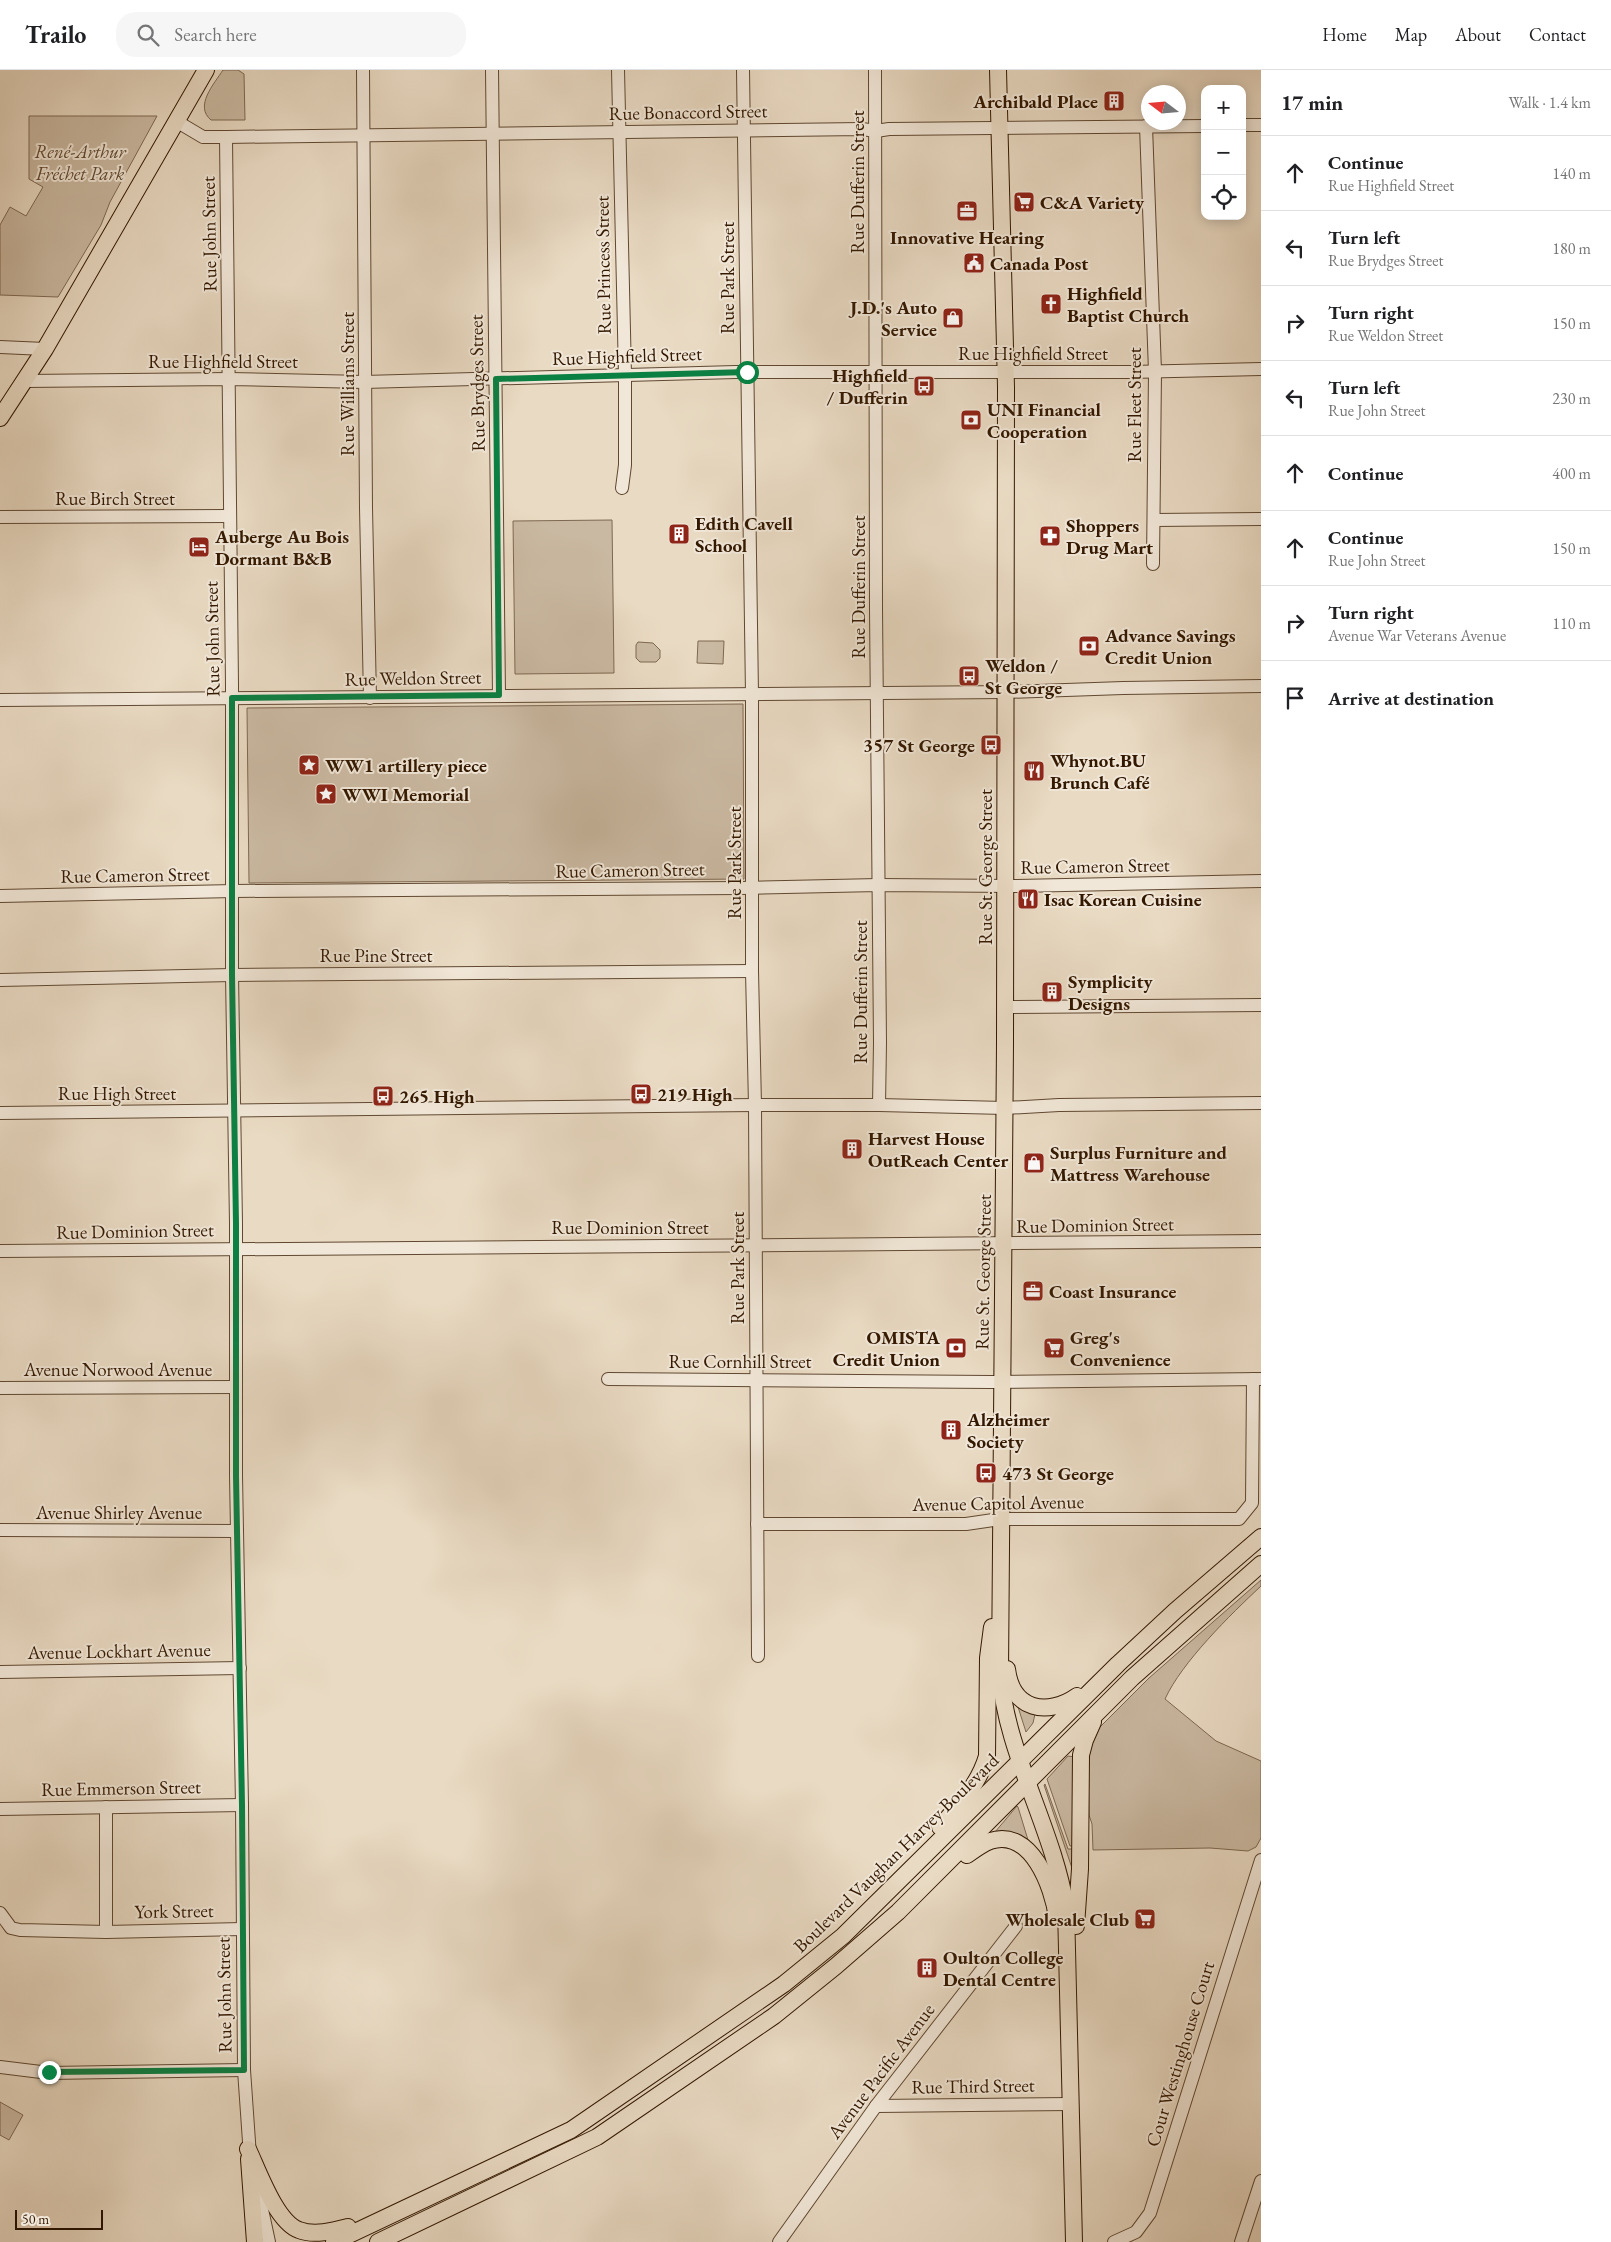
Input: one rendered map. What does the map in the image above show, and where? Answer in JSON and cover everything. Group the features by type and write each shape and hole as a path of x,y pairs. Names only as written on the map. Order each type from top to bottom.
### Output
{"main road":[{"path":"0,418 45,349 206,70"},
{"name":"Rue St. George Street","path":"998,70 1006,372 1005,1108 999,1590 1000,1673 1002,1698 1007,1719 1063,1889 1067,1919 1069,2025"},
{"name":"Boulevard Vaughan Harvey Boulevard","path":"334,2242 571,2130 784,1984 826,1951 861,1919 1118,1664 1182,1605 1261,1537"},
{"name":"Boulevard Vaughan Harvey Boulevard","path":"378,2242 597,2136 781,2010 855,1950 934,1878 1098,1712 1194,1622 1261,1564"},
{"path":"999,1590 1006,1633 1009,1681 1012,1689 1024,1702 1043,1708 1060,1706 1118,1664"},
{"path":"861,1919 966,1796 984,1766 988,1744 989,1643 999,1590"},
{"path":"1069,2025 1080,1869 1081,1755 1085,1740 1098,1712"},
{"path":"934,1878 990,1841 997,1839 1013,1841 1032,1855 1044,1873 1056,1911 1069,2025 1074,2242"},
{"path":"248,2149 279,2215 298,2230 325,2233 392,2215"},
{"path":"248,2149 255,2242"},
{"path":"384,2242 398,2232"}],"street":[{"name":"Rue Williams Street","path":"363,70 364,382 370,698"},
{"name":"Rue Brydges Street","path":"492,70 499,695"},
{"name":"Rue Princess Street","path":"618,70 625,465 622,488"},
{"name":"Rue Park Street","path":"743,70 752,694 752,971 755,1105 758,1656"},
{"name":"Rue Dufferin Street","path":"875,70 876,609 880,1043 878,1105"},
{"name":"Rue Bonaccord Street","path":"176,122 203,137 494,132 862,129 876,131 889,129 1141,126"},
{"path":"1246,125 1261,125"},
{"name":"Rue Bonaccord Street","path":"1186,126 1201,126"},
{"name":"Rue Fleet Street","path":"1146,130 1155,371 1153,564"},
{"name":"Rue John Street","path":"226,137 234,891 232,975 235,1110 235,1387 244,2070 248,2149 269,2242"},
{"path":"0,347 45,349"},
{"name":"Rue Highfield Street","path":"24,380 230,379 364,382 747,372 876,373 1261,369"},
{"name":"Rue Birch Street","path":"0,517 229,516"},
{"path":"1154,520 1261,519"},
{"name":"Rue Weldon Street","path":"0,700 1006,692 1261,686"},
{"name":"Rue Cameron Street","path":"0,896 234,891 753,888 878,885 1004,886 1261,881"},
{"name":"Rue Pine Street","path":"0,980 232,975 752,971"},
{"path":"1005,1007 1261,1005"},
{"name":"Rue High Street","path":"0,1112 727,1107 755,1105 1005,1108 1059,1105 1261,1103"},
{"name":"Rue Dominion Street","path":"0,1251 756,1244 1004,1245 1261,1241"},
{"name":"Rue Cornhill Street","path":"608,1379 1002,1382 1257,1379"},
{"name":"Avenue Capitol Avenue","path":"757,1524 966,1524 1000,1519 1239,1519 1252,1503 1257,1379"},
{"name":"Avenue Norwood Avenue","path":"0,1388 235,1387"},
{"name":"Avenue Shirley Avenue","path":"0,1530 237,1531"},
{"name":"Avenue Lockhart Avenue","path":"0,1672 240,1668"},
{"name":"Rue Emmerson Street","path":"0,1809 242,1805"},
{"path":"106,1807 106,1932"},
{"name":"Cour Westinghouse Court","path":"1114,2242 1136,2232 1150,2212 1261,1860"},
{"name":"York Street","path":"0,1913 11,1928 20,1930 106,1932 242,1929"},
{"name":"Avenue Pacific Avenue","path":"779,2242 876,2106 1016,1926"},
{"path":"0,2067 49,2072 244,2070"},
{"name":"Rue Third Street","path":"876,2106 1071,2104"},
{"path":"1241,2242 1261,2181"}],"green space":[{"path":"223,70 238,70 244,74 245,120 211,120 206,114 204,108 207,95"},
{"name":"René-Arthur Fréchet Park","path":"29,116 157,116 110,202 101,225 58,297 0,295 0,225 10,207 26,216 43,187 29,179"},
{"path":"612,520 614,673 515,674 513,521"},
{"path":"698,641 724,641 723,664 697,663"},
{"path":"638,642 653,643 660,650 660,658 656,662 640,662 636,658 636,645"},
{"path":"743,704 744,879 249,883 247,708"},
{"path":"1261,1580 1261,1586 1221,1625 1195,1655 1165,1699 1216,1741 1261,1761 1261,1838 1256,1847 1248,1851 1210,1848 1093,1850 1092,1824 1089,1815 1088,1768 1089,1751 1098,1729 1149,1678"},
{"path":"1018,1707 1035,1714 1033,1723 1026,1732"},
{"path":"1068,1756 1075,1757 1074,1846 1070,1846 1047,1779"},
{"path":"1044,1785 1068,1849 1075,1849 1074,1874"},
{"path":"1017,1806 1028,1840 1002,1831 995,1832"},
{"path":"0,2102 23,2115 9,2140 0,2135"}],"place":[{"name":"Archibald Place","path":"1114,101"},
{"name":"C&A Variety","path":"1024,202"},
{"name":"Innovative Hearing","path":"967,211"},
{"name":"Canada Post","path":"974,263"},
{"name":"Highfield Baptist Church","path":"1051,304"},
{"name":"J.D.'s Auto Service","path":"953,318"},
{"name":"Highfield / Dufferin","path":"924,386"},
{"name":"UNI Financial Cooperation","path":"971,420"},
{"name":"Edith Cavell School","path":"679,534"},
{"name":"Shoppers Drug Mart","path":"1050,536"},
{"name":"Auberge Au Bois Dormant B&B","path":"199,547"},
{"name":"Advance Savings Credit Union","path":"1089,646"},
{"name":"Weldon / St George","path":"969,676"},
{"name":"357 St George","path":"991,745"},
{"name":"WW1 artillery piece","path":"309,765"},
{"name":"Whynot.BU Brunch Café","path":"1034,771"},
{"name":"WWI Memorial","path":"326,794"},
{"name":"Isac Korean Cuisine","path":"1028,899"},
{"name":"Symplicity Designs","path":"1052,992"},
{"name":"219 High","path":"641,1094"},
{"name":"265 High","path":"383,1096"},
{"name":"Harvest House OutReach Center","path":"852,1149"},
{"name":"Surplus Furniture and Mattress Warehouse","path":"1034,1163"},
{"name":"Coast Insurance","path":"1033,1291"},
{"name":"OMISTA Credit Union","path":"956,1348"},
{"name":"Greg's Convenience","path":"1054,1348"},
{"name":"Alzheimer Society","path":"951,1430"},
{"name":"473 St George","path":"986,1473"},
{"name":"Wholesale Club","path":"1145,1919"},
{"name":"Oulton College Dental Centre","path":"927,1968"}],"route":[{"path":"49,2072 244,2070 235,1387 236,1223 232,975 234,891 232,698 370,698 499,695 496,379 747,372"}]}
